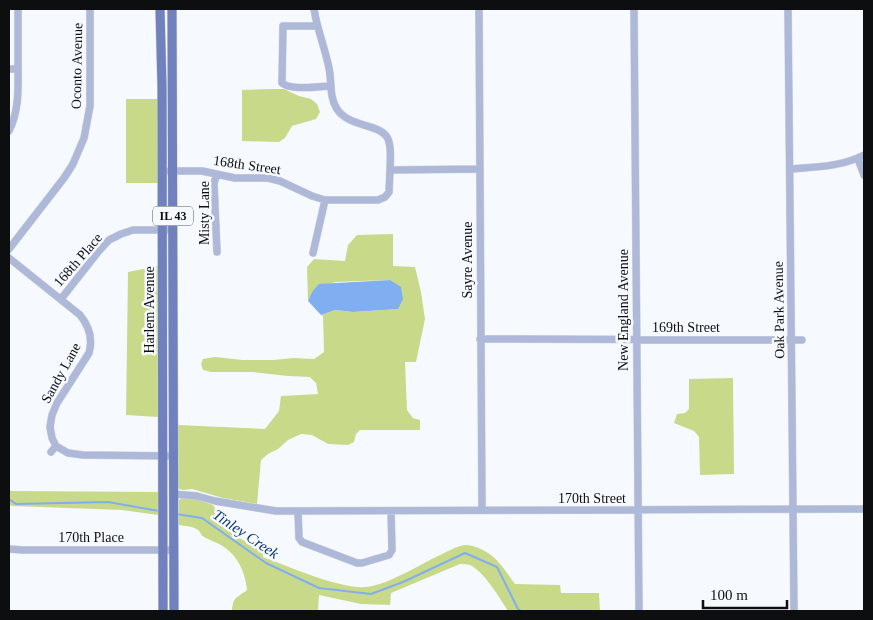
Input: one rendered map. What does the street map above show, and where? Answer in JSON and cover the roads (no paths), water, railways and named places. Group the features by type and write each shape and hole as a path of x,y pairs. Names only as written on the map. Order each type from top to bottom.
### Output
{"main road":[{"name":"Harlem Avenue","path":"160,9 162,85 163,611"},
{"name":"Harlem Avenue","path":"172,9 174,611"}],"street":[{"path":"9,131 14,118 19,87 18,9"},
{"name":"Oconto Avenue","path":"9,249 64,178 76,159 84,138 90,106 90,9"},
{"path":"314,9 329,67 332,97 338,111 351,121 385,134 390,144 390,170 479,170"},
{"name":"Sayre Avenue","path":"479,9 482,510"},
{"name":"New England Avenue","path":"634,9 639,611"},
{"name":"Oak Park Avenue","path":"788,9 794,611"},
{"path":"317,26 283,26 282,83 290,87 331,86"},
{"path":"9,69 18,70"},
{"path":"790,169 837,165 861,157 864,175"},
{"name":"168th Street","path":"162,172 202,171 235,178 268,178 280,181 325,200 378,200 386,198 388,195 390,189 390,170"},
{"name":"Misty Lane","path":"217,174 214,183 217,252"},
{"path":"313,252 325,200"},
{"name":"168th Place","path":"61,299 109,240 133,230 173,230"},
{"name":"Sandy Lane","path":"9,258 61,299 83,319 87,326 91,345 89,354 57,403 52,415 50,427 56,446"},
{"name":"169th Street","path":"480,339 802,340"},
{"path":"51,452 56,446 68,453 83,455 174,456"},
{"name":"170th Street","path":"174,494 197,496 213,501 276,511 864,509"},
{"path":"298,511 299,538 302,542 357,563 389,555 392,550 391,511"},
{"name":"170th Place","path":"9,549 174,550"}],"water":[{"path":"390,280 401,287 403,299 398,309 353,312 335,310 321,315 308,301 312,292 319,284"}],"waterway":[{"name":"Tinley Creek","path":"9,499 16,504 108,502 159,511"},
{"name":"Tinley Creek","path":"176,514 202,518 266,563 319,588 371,594 403,582 465,553 497,567 518,609 521,611"}]}
